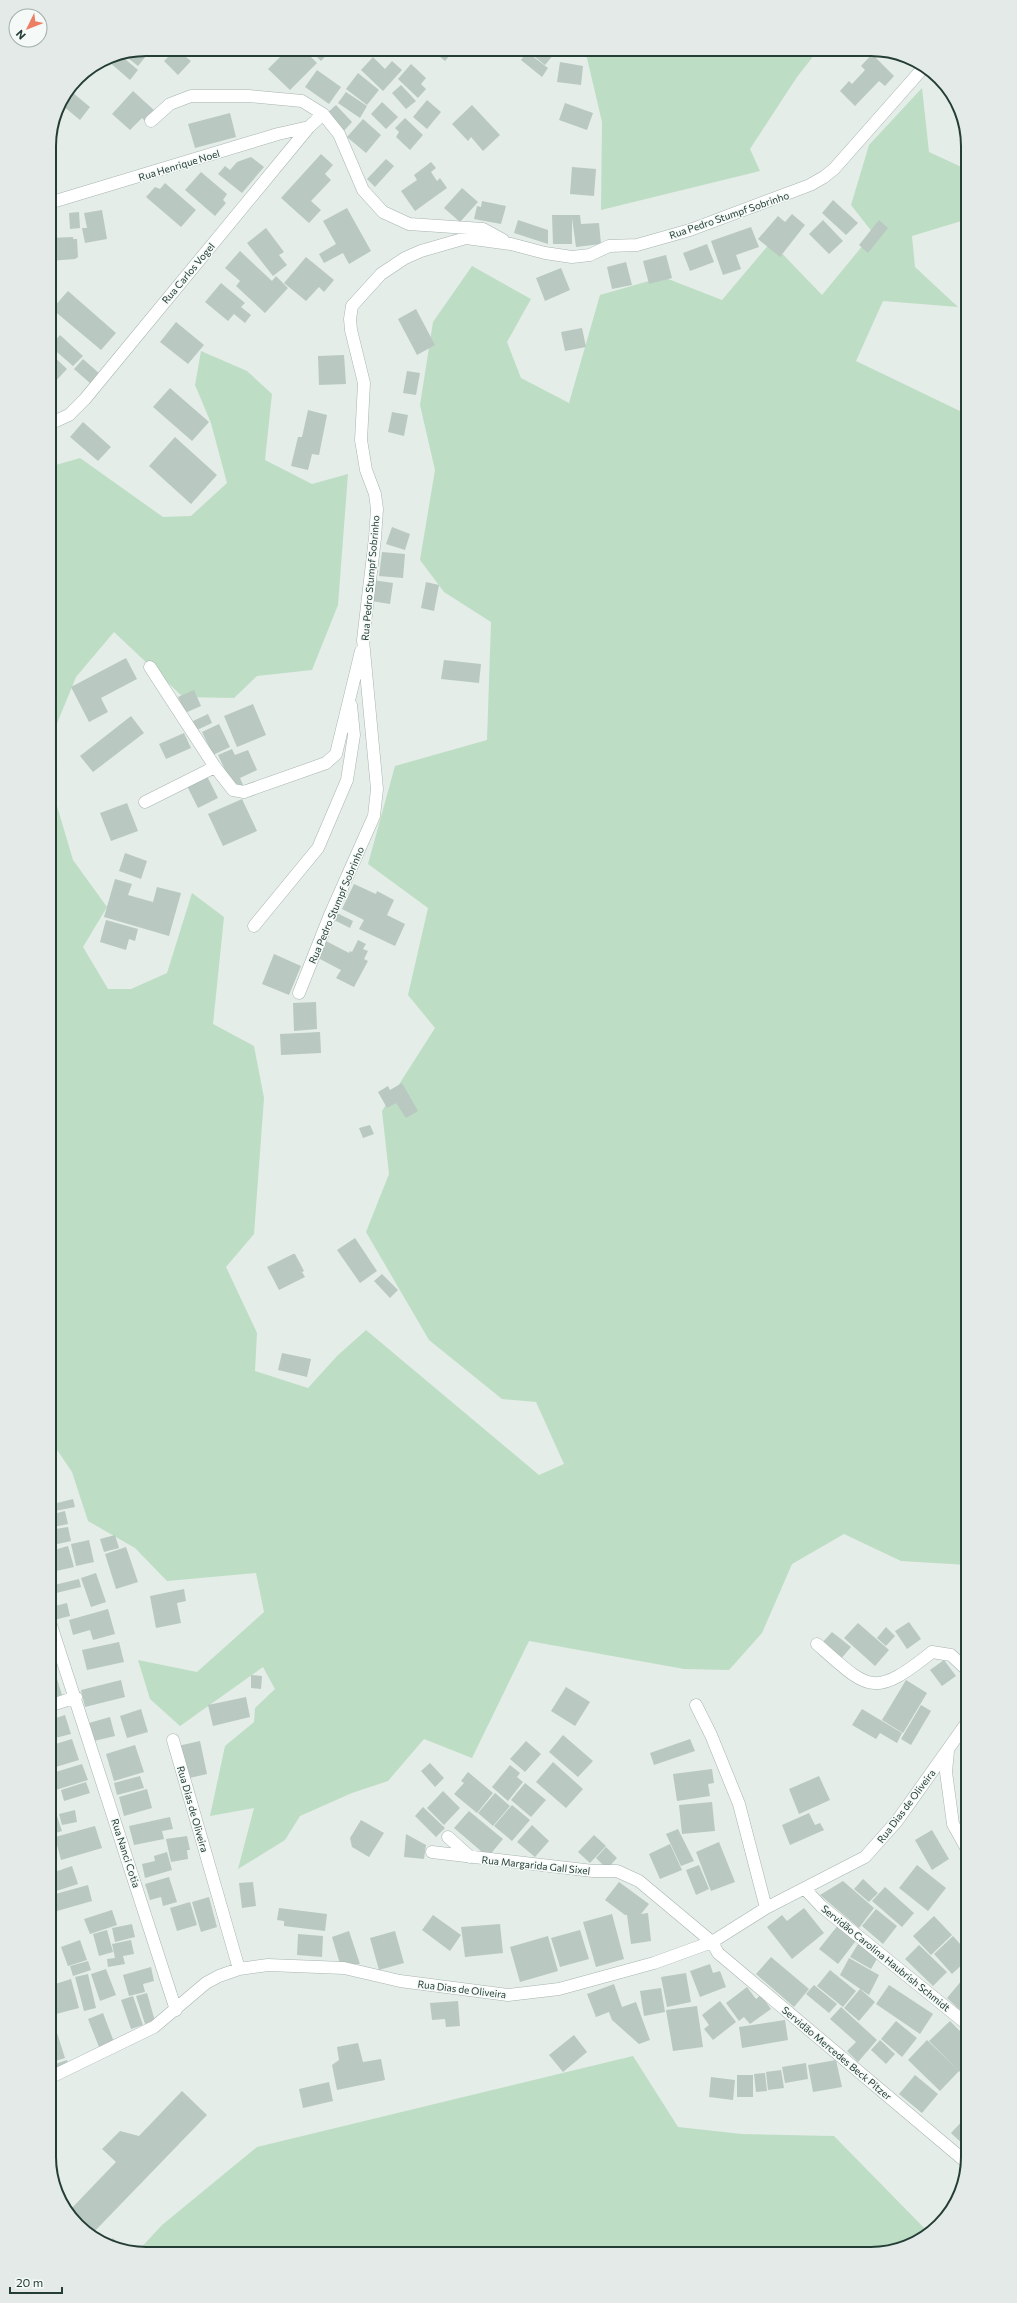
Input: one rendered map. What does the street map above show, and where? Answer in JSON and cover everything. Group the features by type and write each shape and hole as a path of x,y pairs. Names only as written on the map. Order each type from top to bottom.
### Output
{"street":[{"name":"Rua Pedro Stumpf Sobrinho","path":"299,993 330,915 374,816 377,789 363,640 376,538 376,494 366,470 360,440 364,383 351,330 350,319 352,306 381,274 421,251 466,238 512,244 545,253 572,256 590,254 608,246 637,245 690,230 810,185 824,178 834,169 921,71"},
{"path":"151,121 178,99 200,95 302,101 323,114 339,134 363,190 384,212 399,222 419,227 483,229 512,244"},
{"name":"Rua Carlos Vogel","path":"56,421 69,415 85,399 309,127 323,114"},
{"name":"Rua Henrique Noel","path":"56,201 278,134 309,127"},
{"path":"150,667 215,767 229,785 240,792 331,760 338,749 363,640"},
{"path":"254,926 318,848 347,780 354,735 350,694"},
{"path":"144,802 215,767"},
{"name":"Rua Nanci Cotia","path":"56,1639 76,1697 176,2010"},
{"path":"817,1644 855,1677 874,1684 890,1680 914,1667 932,1652 951,1655 961,1664"},
{"path":"56,1704 76,1697"},
{"path":"696,1705 711,1735 739,1804 766,1908"},
{"name":"Rua Dias de Oliveira","path":"56,2075 154,2027 176,2010 206,1983 239,1969 268,1965 344,1968 400,1981 508,1996 559,1989 654,1963 712,1942 766,1908 865,1858 897,1821 961,1732"},
{"name":"Rua Dias de Oliveira","path":"173,1740 239,1969"},
{"path":"948,1751 946,1772 953,1824 961,1838"},
{"path":"448,1837 470,1857"},
{"name":"Rua Margarida Gall Sixel","path":"432,1852 593,1871 617,1871 651,1889 712,1942"},
{"name":"Servidão Carolina Haubrish Schmidt","path":"805,1889 820,1906 961,2019"},
{"name":"Servidão Mercedes Beck Pitzer","path":"712,1942 718,1953 961,2158"}],"green space":[{"path":"585,56 814,56 797,77 750,149 760,171 601,210 602,122 587,58"},
{"path":"922,88 929,152 961,167 961,221 912,236 915,267 958,307 883,301 856,361 961,412 961,1565 901,1561 844,1534 792,1564 762,1633 729,1670 684,1669 529,1641 472,1758 424,1739 388,1781 352,1793 300,1816 285,1840 238,1869 254,1808 210,1816 225,1746 254,1722 255,1708 275,1689 263,1667 180,1726 150,1699 138,1660 197,1672 264,1612 256,1573 167,1581 135,1548 88,1521 72,1472 56,1448 56,803 73,860 107,907 83,947 108,989 131,989 167,973 192,893 224,917 213,1024 254,1046 264,1098 254,1234 226,1267 257,1333 255,1371 308,1388 337,1356 366,1330 539,1475 564,1464 536,1402 502,1399 429,1340 366,1232 389,1174 382,1111 435,1028 408,995 428,908 368,864 395,766 487,740 491,622 444,592 420,560 435,470 420,405 433,322 472,266 531,299 507,342 521,378 569,403 600,295 663,277 722,300 771,242 822,295 873,233 851,205 869,145"},
{"path":"201,351 247,371 272,394 265,460 312,484 348,474 338,605 312,670 257,676 234,698 183,697 114,632 76,677 56,726 56,465 80,458 163,517 191,516 227,483 211,423 195,385"},
{"path":"633,2056 678,2127 742,2134 834,2136 925,2229 911,2238 894,2244 870,2247 142,2247 162,2225 257,2147"}],"building":[{"path":"146,56 138,66 128,58"},
{"path":"169,56 185,56 191,61 178,75 164,61"},
{"path":"281,56 310,56 317,63 290,90 268,69"},
{"path":"316,56 326,56 321,61"},
{"path":"439,56 449,56 445,61"},
{"path":"524,56 532,56 548,68 542,77 521,60"},
{"path":"534,56 552,56 545,65"},
{"path":"870,56 874,56 894,76 885,86 879,81 855,106 840,91 849,81 852,84 865,70 861,66"},
{"path":"373,57 385,69 392,61 402,70 383,91 361,70"},
{"path":"125,59 138,70 130,80 111,64"},
{"path":"560,62 583,66 581,85 557,82"},
{"path":"411,64 426,78 421,84 426,89 418,98 398,79"},
{"path":"317,70 341,87 329,104 305,87"},
{"path":"358,73 379,90 367,105 346,89"},
{"path":"401,85 416,101 406,109 392,93"},
{"path":"133,91 155,111 145,121 142,118 130,130 112,114"},
{"path":"346,92 367,106 360,118 338,103"},
{"path":"73,93 90,107 80,120 65,107"},
{"path":"427,100 441,112 427,129 413,117"},
{"path":"382,102 398,117 386,129 371,114"},
{"path":"565,103 593,113 587,130 559,120"},
{"path":"336,105 352,122 342,133 325,115"},
{"path":"472,105 500,135 483,151 471,137 468,141 452,124"},
{"path":"230,113 236,137 195,148 188,124"},
{"path":"405,118 423,135 410,150 396,137 399,132 395,128"},
{"path":"363,119 381,135 366,153 347,137"},
{"path":"321,154 333,165 325,174 331,180 311,201 321,210 309,223 281,198"},
{"path":"251,157 264,167 242,193 218,174 225,166 230,170 237,162"},
{"path":"386,159 394,166 375,187 367,179"},
{"path":"431,162 436,168 431,172 437,181 440,178 447,188 415,211 401,191 417,180 414,175"},
{"path":"572,167 596,169 594,196 570,194"},
{"path":"201,172 227,194 223,200 226,203 215,216 185,190"},
{"path":"165,183 196,210 181,227 146,197 155,187 160,189"},
{"path":"462,188 478,202 460,222 444,208"},
{"path":"833,200 858,223 846,235 822,213"},
{"path":"482,201 506,206 501,224 474,219 477,206 481,207"},
{"path":"347,208 371,251 349,264 343,253 324,263 319,254 336,244 323,221"},
{"path":"102,210 107,239 85,243 82,228 87,228 84,213"},
{"path":"79,212 80,228 70,229 69,213"},
{"path":"792,214 805,225 780,257 758,239 778,216 785,222"},
{"path":"552,215 580,215 581,224 599,223 601,244 576,247 572,218 572,244 553,244"},
{"path":"518,220 548,230 548,244 514,233"},
{"path":"823,220 843,241 829,254 809,234"},
{"path":"879,220 888,228 868,253 859,245"},
{"path":"751,227 759,247 736,255 741,269 723,275 711,241"},
{"path":"266,228 284,252 279,255 287,265 273,276 247,243"},
{"path":"73,237 73,239 77,239 78,257 75,259 56,260 56,238"},
{"path":"707,244 714,262 690,271 683,253"},
{"path":"240,251 272,281 276,276 288,288 265,313 236,286 240,281 225,268"},
{"path":"666,255 672,278 649,284 643,261"},
{"path":"306,257 334,280 324,292 319,287 306,301 284,283"},
{"path":"626,262 632,285 612,289 607,267"},
{"path":"561,268 570,290 545,301 536,278"},
{"path":"221,283 245,303 241,307 251,315 245,323 234,314 228,321 205,302"},
{"path":"68,291 116,333 101,350 56,312 56,304"},
{"path":"416,309 435,345 417,355 398,319"},
{"path":"176,322 204,345 188,364 160,342"},
{"path":"582,328 586,347 565,351 561,332"},
{"path":"60,335 83,356 73,366 56,351 56,339"},
{"path":"344,355 346,384 319,385 318,356"},
{"path":"56,359 67,369 56,381"},
{"path":"83,359 100,374 91,384 74,369"},
{"path":"407,371 420,373 416,395 403,393"},
{"path":"170,388 209,422 192,441 153,407"},
{"path":"308,410 327,415 319,455 312,454 308,470 291,466 298,437 302,437"},
{"path":"392,412 408,415 404,436 388,432"},
{"path":"83,422 111,447 98,461 70,437"},
{"path":"175,437 217,475 191,504 149,466"},
{"path":"392,527 410,534 405,550 386,544"},
{"path":"382,552 405,554 403,578 379,576"},
{"path":"373,580 393,583 390,604 371,601"},
{"path":"426,582 439,585 434,611 421,608"},
{"path":"126,658 137,679 101,698 108,712 89,722 71,687"},
{"path":"444,660 481,664 479,683 441,679"},
{"path":"194,690 201,706 185,713 178,697"},
{"path":"253,704 266,735 237,747 224,716"},
{"path":"208,714 212,723 197,730 193,721"},
{"path":"131,716 144,733 93,772 80,756"},
{"path":"219,724 230,747 213,755 202,732"},
{"path":"184,733 191,748 166,759 159,744"},
{"path":"232,749 235,755 248,750 257,770 240,778 243,785 234,789 218,755"},
{"path":"207,776 218,798 198,808 187,786"},
{"path":"242,799 257,831 223,846 208,814"},
{"path":"127,803 138,831 111,841 100,813"},
{"path":"125,853 147,861 141,879 119,871"},
{"path":"115,879 132,884 128,895 153,902 157,887 181,893 169,936 104,917"},
{"path":"354,884 376,894 377,891 394,900 387,915 405,924 395,946 359,929 364,920 342,909"},
{"path":"337,913 353,921 350,928 334,920"},
{"path":"106,920 138,929 135,941 129,939 126,950 100,942"},
{"path":"358,940 366,944 363,949 368,951 364,959 368,961 354,987 336,978 341,970 318,958 326,941 349,953 350,951 352,952"},
{"path":"274,954 301,966 289,995 262,984"},
{"path":"316,1002 317,1029 294,1031 293,1003"},
{"path":"320,1032 321,1053 281,1055 280,1034"},
{"path":"402,1083 418,1111 406,1118 396,1103 387,1108 378,1092 388,1086 390,1090"},
{"path":"370,1125 374,1134 363,1138 359,1128"},
{"path":"355,1238 377,1271 360,1283 337,1250"},
{"path":"295,1254 304,1271 302,1272 305,1277 279,1290 267,1267"},
{"path":"382,1274 398,1290 390,1298 374,1281"},
{"path":"282,1353 311,1359 307,1377 278,1370"},
{"path":"73,1499 75,1507 56,1511 56,1503"},
{"path":"65,1511 68,1524 56,1527 56,1513"},
{"path":"68,1527 71,1541 56,1544 56,1529"},
{"path":"115,1535 119,1548 104,1552 100,1539"},
{"path":"89,1540 94,1562 76,1566 71,1544"},
{"path":"68,1546 74,1567 56,1571 56,1550"},
{"path":"126,1547 138,1582 116,1589 105,1554"},
{"path":"96,1573 106,1602 91,1607 81,1578"},
{"path":"79,1579 81,1587 56,1593 56,1585"},
{"path":"184,1589 186,1601 177,1603 181,1623 156,1628 150,1596"},
{"path":"67,1603 70,1616 56,1620 56,1606"},
{"path":"108,1609 115,1634 93,1640 90,1630 73,1635 69,1620"},
{"path":"909,1622 921,1639 907,1649 895,1631"},
{"path":"858,1623 889,1650 875,1666 844,1638"},
{"path":"886,1627 895,1636 886,1646 877,1638"},
{"path":"832,1632 851,1647 840,1660 821,1644"},
{"path":"119,1642 124,1662 87,1670 82,1650"},
{"path":"944,1660 956,1676 942,1686 930,1670"},
{"path":"251,1675 262,1676 261,1689 251,1688"},
{"path":"56,1676 62,1695 56,1697"},
{"path":"121,1680 125,1697 85,1707 81,1690"},
{"path":"906,1680 927,1693 903,1733 882,1720"},
{"path":"566,1687 590,1702 575,1726 551,1711"},
{"path":"246,1697 250,1717 213,1726 208,1705"},
{"path":"921,1705 931,1711 911,1745 901,1739"},
{"path":"141,1709 148,1732 127,1738 120,1716"},
{"path":"862,1709 902,1733 897,1743 880,1733 876,1739 852,1725"},
{"path":"65,1715 71,1734 56,1738 56,1718"},
{"path":"110,1717 115,1736 94,1741 89,1723"},
{"path":"563,1735 593,1761 578,1777 549,1752"},
{"path":"72,1739 79,1760 56,1767 56,1744"},
{"path":"690,1739 695,1751 654,1765 650,1753"},
{"path":"200,1741 207,1774 185,1779 178,1746"},
{"path":"526,1741 541,1754 525,1772 510,1759"},
{"path":"135,1745 144,1772 114,1781 106,1754"},
{"path":"553,1762 583,1789 566,1808 536,1782"},
{"path":"430,1763 444,1778 435,1787 421,1771"},
{"path":"82,1764 88,1780 56,1790 56,1772"},
{"path":"510,1765 520,1773 517,1777 523,1782 508,1801 492,1787"},
{"path":"712,1769 714,1783 708,1784 710,1796 677,1801 673,1774"},
{"path":"468,1772 493,1793 477,1813 454,1794 464,1783 461,1781"},
{"path":"140,1776 144,1788 117,1795 114,1783"},
{"path":"819,1776 830,1800 799,1814 789,1789"},
{"path":"86,1782 90,1793 64,1801 61,1790"},
{"path":"525,1783 546,1800 531,1817 511,1800"},
{"path":"147,1789 152,1808 124,1816 119,1797"},
{"path":"443,1791 460,1808 444,1825 427,1808"},
{"path":"495,1793 510,1806 493,1826 478,1813"},
{"path":"712,1802 715,1831 682,1834 679,1805"},
{"path":"512,1805 530,1820 512,1841 494,1826"},
{"path":"423,1807 445,1828 436,1837 415,1816"},
{"path":"75,1810 77,1822 62,1825 59,1814"},
{"path":"469,1811 503,1839 488,1857 454,1828"},
{"path":"56,1813 62,1831 56,1833"},
{"path":"809,1813 815,1825 820,1823 824,1830 790,1845 782,1825"},
{"path":"170,1817 173,1829 162,1831 164,1839 134,1845 129,1826"},
{"path":"361,1820 384,1833 369,1857 352,1847 350,1838"},
{"path":"532,1825 549,1841 535,1857 517,1842"},
{"path":"95,1826 102,1848 61,1860 56,1837"},
{"path":"678,1829 694,1861 681,1866 666,1834"},
{"path":"932,1830 949,1859 932,1870 915,1840"},
{"path":"406,1834 426,1845 424,1859 404,1857"},
{"path":"594,1835 606,1846 590,1863 578,1852"},
{"path":"187,1836 190,1850 187,1850 188,1859 171,1862 166,1839"},
{"path":"719,1842 735,1882 711,1891 696,1852"},
{"path":"670,1844 682,1870 660,1879 649,1854"},
{"path":"606,1847 617,1858 607,1869 596,1858"},
{"path":"167,1852 172,1870 145,1878 142,1864 155,1861 154,1856"},
{"path":"699,1865 709,1889 696,1895 686,1870"},
{"path":"917,1865 946,1888 928,1911 899,1888"},
{"path":"72,1866 78,1884 56,1891 56,1872"},
{"path":"169,1877 177,1902 163,1906 161,1897 150,1900 145,1884"},
{"path":"863,1879 878,1893 869,1902 854,1889"},
{"path":"843,1881 874,1908 859,1928 820,1895"},
{"path":"253,1882 256,1906 242,1908 239,1883"},
{"path":"619,1882 649,1904 641,1914 648,1913 651,1941 631,1944 627,1915 605,1900"},
{"path":"88,1885 92,1901 57,1911 56,1894"},
{"path":"885,1887 914,1913 902,1927 872,1901"},
{"path":"209,1897 217,1927 201,1932 192,1902"},
{"path":"190,1902 197,1925 177,1931 170,1908"},
{"path":"279,1908 327,1914 325,1931 284,1926 284,1921 277,1920"},
{"path":"804,1908 824,1933 792,1959 767,1927 782,1915 787,1921"},
{"path":"876,1909 897,1926 883,1944 862,1926"},
{"path":"112,1910 117,1925 90,1934 84,1919"},
{"path":"612,1914 624,1959 596,1967 583,1922"},
{"path":"433,1915 461,1935 450,1951 422,1930"},
{"path":"934,1916 952,1935 931,1955 913,1936"},
{"path":"132,1924 135,1937 115,1942 112,1928"},
{"path":"500,1924 503,1953 465,1957 461,1927"},
{"path":"839,1924 858,1938 838,1964 819,1949"},
{"path":"107,1930 113,1952 99,1956 93,1934"},
{"path":"580,1930 589,1959 560,1967 551,1938"},
{"path":"349,1931 360,1964 340,1964 332,1937"},
{"path":"395,1931 404,1963 379,1970 370,1938"},
{"path":"298,1934 323,1936 322,1957 297,1955"},
{"path":"548,1936 558,1971 520,1982 510,1947"},
{"path":"953,1936 961,1945 961,1966 952,1974 934,1954"},
{"path":"80,1940 87,1960 68,1966 61,1947"},
{"path":"131,1940 134,1954 123,1956 125,1964 108,1967 107,1959 115,1958 112,1944"},
{"path":"858,1944 878,1957 871,1969 850,1957"},
{"path":"919,1945 947,1972 933,1986 905,1959"},
{"path":"771,1957 809,1989 794,2007 756,1974"},
{"path":"849,1958 879,1975 869,1995 840,1975"},
{"path":"88,1961 91,1970 73,1976 70,1966"},
{"path":"710,1964 713,1973 720,1971 726,1987 700,1997 690,1971"},
{"path":"151,1967 154,1981 143,1984 145,1992 129,1996 123,1975"},
{"path":"106,1969 116,1995 100,2001 91,1974"},
{"path":"830,1970 856,1991 843,2007 817,1986"},
{"path":"686,1973 691,2002 667,2007 661,1977"},
{"path":"88,1974 96,2008 84,2011 75,1977"},
{"path":"71,1979 79,2008 56,2014 56,1984"},
{"path":"961,1981 961,2011 947,1998"},
{"path":"614,1984 622,2007 636,2002 650,2040 639,2044 612,2020 609,2012 596,2017 587,1994"},
{"path":"814,1985 837,2004 829,2013 806,1994"},
{"path":"889,1985 933,2014 920,2034 876,2004"},
{"path":"747,1987 756,1999 761,1995 771,2009 750,2024 744,2017 739,2021 726,2003"},
{"path":"661,1988 665,2012 644,2016 640,1991"},
{"path":"860,1989 875,2002 859,2021 844,2008"},
{"path":"147,1993 155,2021 145,2024 136,1996"},
{"path":"133,1996 143,2025 131,2029 121,2000"},
{"path":"458,2001 460,2026 446,2027 445,2019 432,2020 430,2003"},
{"path":"720,2001 736,2022 713,2040 704,2029 709,2025 702,2015"},
{"path":"697,2006 703,2047 673,2051 666,2010"},
{"path":"841,2007 877,2040 858,2062 847,2051 856,2042 830,2019"},
{"path":"103,2013 114,2042 99,2047 88,2019"},
{"path":"785,2020 788,2040 742,2048 739,2027"},
{"path":"896,2021 917,2038 902,2057 881,2039"},
{"path":"950,2021 961,2032 961,2073 929,2041"},
{"path":"56,2030 65,2058 56,2061"},
{"path":"574,2035 587,2052 563,2072 549,2055"},
{"path":"880,2040 895,2054 886,2064 871,2050"},
{"path":"927,2040 959,2071 940,2091 908,2060"},
{"path":"358,2043 363,2062 381,2059 385,2080 337,2090 332,2065 339,2060 337,2047"},
{"path":"67,2060 69,2067 56,2071 56,2064"},
{"path":"836,2060 842,2087 813,2092 808,2065"},
{"path":"806,2063 808,2079 785,2083 782,2067"},
{"path":"781,2070 784,2088 768,2090 766,2072"},
{"path":"765,2073 767,2091 756,2092 754,2074"},
{"path":"737,2075 753,2075 753,2097 737,2097"},
{"path":"915,2075 938,2094 922,2113 899,2094"},
{"path":"711,2077 735,2080 733,2100 709,2097"},
{"path":"329,2082 333,2101 303,2108 299,2089"},
{"path":"182,2091 207,2115 95,2231 72,2208 116,2162 102,2149 120,2131 139,2136"},
{"path":"961,2122 961,2142 951,2133"}]}
